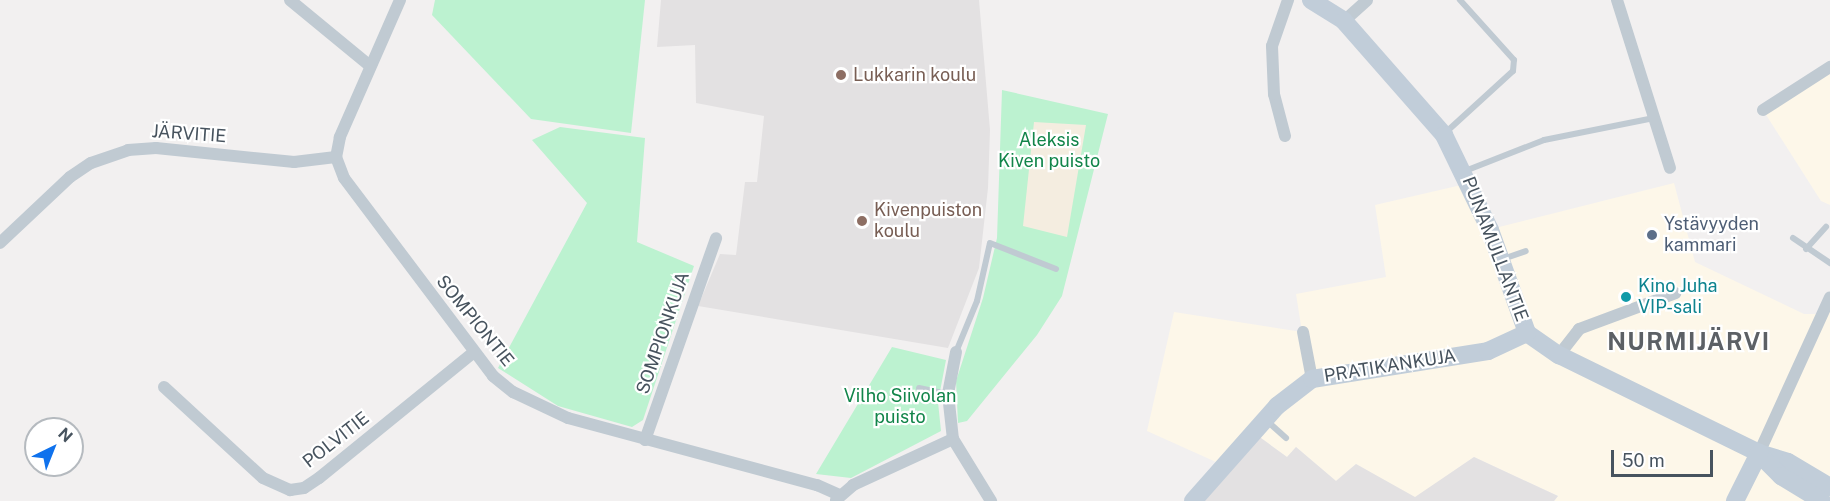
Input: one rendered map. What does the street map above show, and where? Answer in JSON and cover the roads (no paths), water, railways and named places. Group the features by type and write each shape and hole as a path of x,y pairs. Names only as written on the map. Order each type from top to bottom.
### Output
{"street":[{"path":"290,0 370,66"},
{"path":"336,157 340,137 400,0"},
{"path":"1285,136 1274,94 1272,46 1288,0"},
{"name":"PUNAMULLANTIE","path":"1311,0 1344,21 1444,135 1465,171 1502,259 1527,333 1560,354 1759,453 1788,462 1830,487"},
{"path":"1617,0 1670,168"},
{"path":"1344,21 1364,1"},
{"path":"1763,110 1830,68"},
{"name":"JÄRVITIE","path":"0,243 70,177 92,163 128,150 156,148 294,162 336,157"},
{"name":"SOMPIONTIE","path":"336,157 344,178 473,353 513,392 543,408 645,440 817,484 837,498"},
{"name":"SOMPIONKUJA","path":"645,440 716,238"},
{"path":"1560,354 1579,329 1676,293"},
{"path":"1735,501 1830,297"},
{"path":"1303,333 1312,379"},
{"name":"PRATIKANKUJA","path":"1193,501 1294,390 1312,379 1488,351 1527,333"},
{"path":"956,352 948,394 953,439 991,501"},
{"name":"POLVITIE","path":"164,387 263,478 290,490 304,488 319,478 473,353"},
{"path":"837,498 953,439"},
{"name":"PUNAMULLANTIE","path":"1759,453 1781,476 1822,501"}],"lane":[{"path":"1444,135 1513,71 1514,60 1460,0"},
{"path":"1465,171 1544,141 1654,117"},
{"path":"1806,249 1826,227"},
{"path":"1793,238 1806,249 1830,263"},
{"path":"956,352 977,301 990,243 1056,269"},
{"path":"1502,259 1526,251"},
{"path":"919,388 948,394"},
{"path":"1265,420 1286,438"}],"place":[{"name":"Lukkarin koulu","path":"841,75"},
{"name":"Kivenpuiston koulu","path":"862,221"},
{"name":"Ystävyyden kammari","path":"1652,235"},
{"name":"Kino Juha VIP-sali","path":"1626,297"}],"district":[{"name":"NURMIJÄRVI","path":"1689,342"}],"park label":[{"name":"Aleksis Kiven puisto","path":"1049,151"},
{"name":"Vilho Siivolan puisto","path":"900,407"}]}
